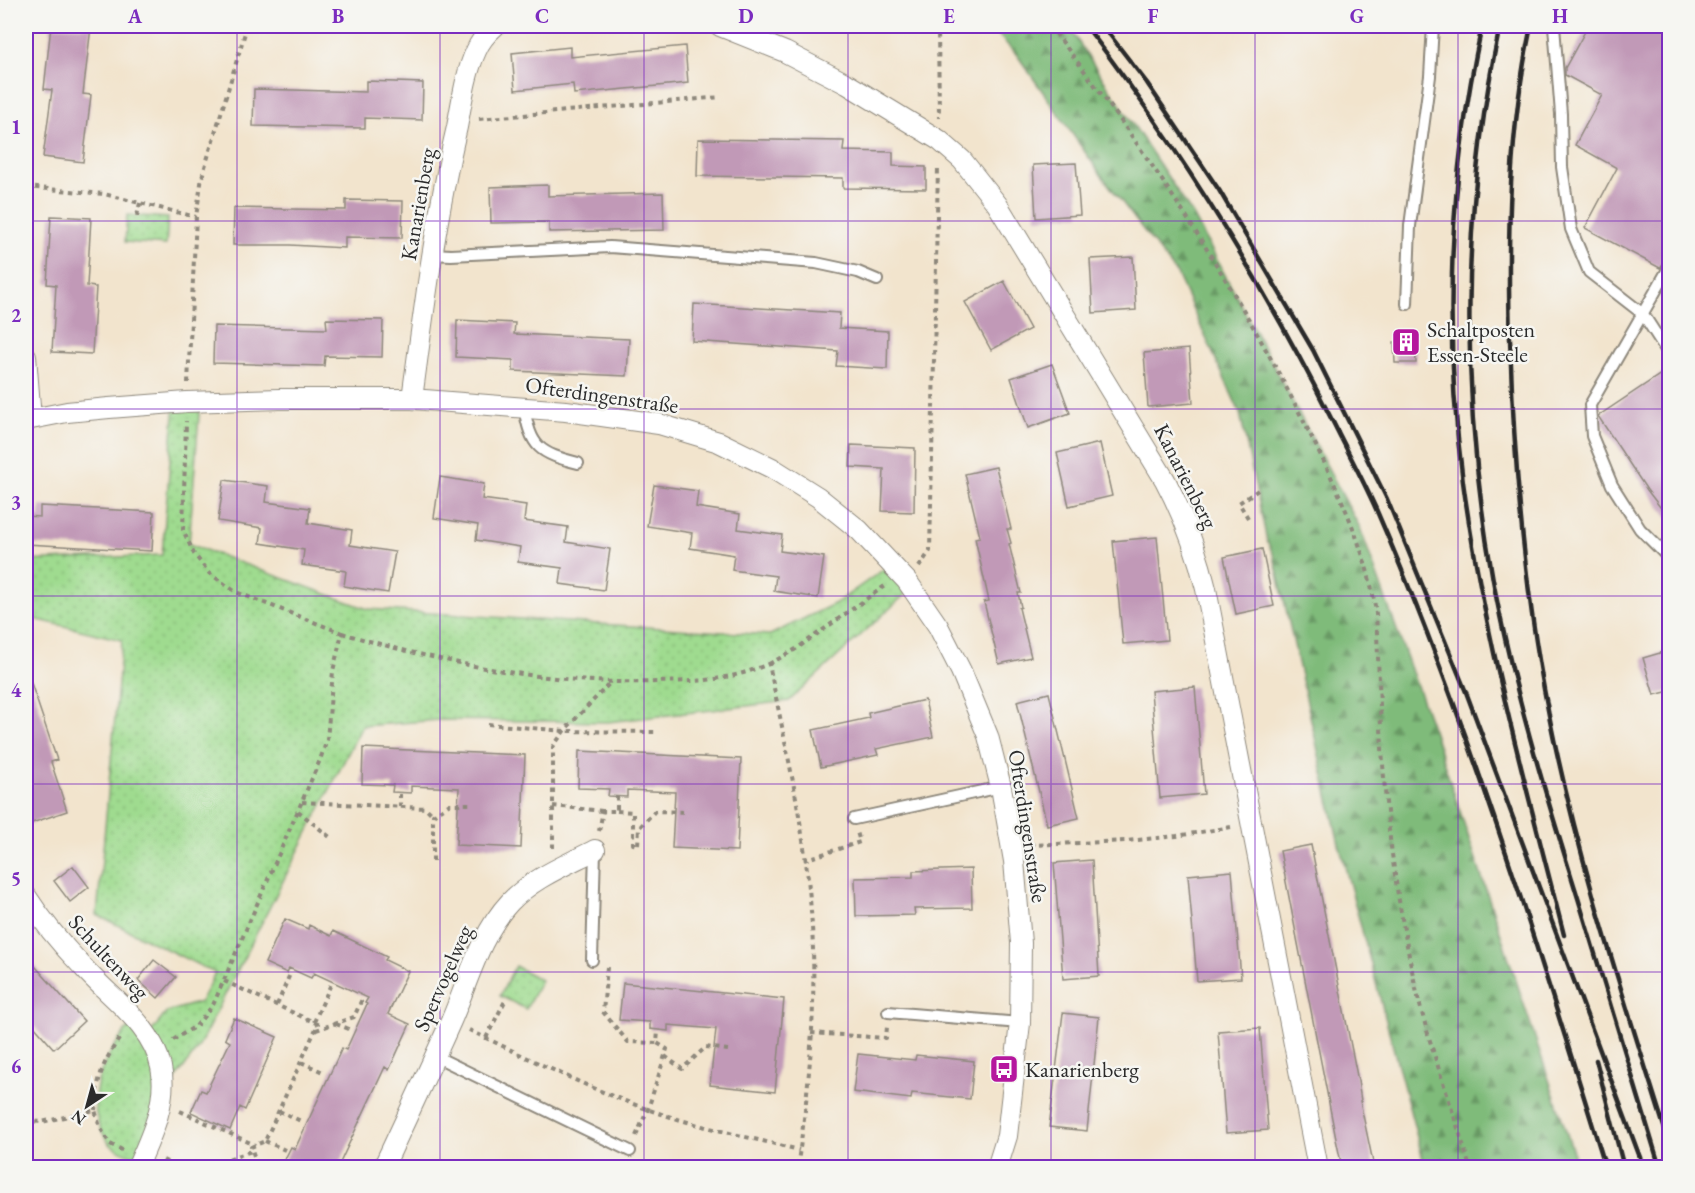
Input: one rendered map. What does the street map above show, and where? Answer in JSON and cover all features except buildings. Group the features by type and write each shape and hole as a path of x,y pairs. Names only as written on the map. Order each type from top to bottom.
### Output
{"street":[{"name":"Kanarienberg","path":"412,399 433,254 458,122 476,51 484,37 495,26"},
{"name":"Kanarienberg","path":"720,26 809,64 847,84 939,140 962,160 997,204 1182,511 1197,551 1206,590 1318,1167"},
{"path":"26,356 28,420"},
{"name":"Ofterdingenstraße","path":"28,420 108,408 187,402 412,399 566,411 659,424 719,442 772,468 818,497 859,530 904,578 938,626 988,736 1001,787 1011,845 1021,943 1020,1023 1007,1136 997,1167"},
{"name":"Spervogelweg","path":"383,1167 497,917 528,885 595,849"},
{"name":"Schultenweg","path":"26,896 83,968 135,1019 153,1043 156,1051"},
{"path":"139,1164 161,1102 162,1075 156,1051"}],"lane":[{"path":"1407,304 1410,226 1430,76 1433,26"},
{"path":"1554,26 1562,114 1562,167 1571,229 1589,272 1643,314 1670,356"},
{"path":"433,254 610,247 816,263 858,272 877,280"},
{"path":"1670,266 1590,405 1592,436 1612,485 1640,529 1666,555 1670,555"},
{"path":"524,407 529,433 538,447 554,457 578,463"},
{"path":"854,819 1001,787"},
{"path":"592,960 595,849"},
{"path":"888,1012 1020,1023"},
{"path":"435,1056 630,1151"}],"path":[{"path":"235,26 247,27 202,177 196,217 183,530 194,554 209,573 236,592 342,633 408,652 477,668 547,678 610,682 705,681 769,664 796,649 904,578 930,551 939,140 938,26"},
{"path":"1050,26 1157,172 1253,325 1325,464 1367,569 1373,589 1376,614 1384,778 1392,854 1423,1018 1470,1167"},
{"path":"458,122 721,97"},
{"path":"26,186 104,194 196,217"},
{"path":"137,216 140,203"},
{"path":"1248,518 1239,503 1261,488"},
{"path":"156,1051 196,1026 213,1005 224,981 327,740 333,671 342,633"},
{"path":"769,664 796,802 810,898 814,982 809,1077 796,1167"},
{"path":"553,871 553,747 564,731 610,682"},
{"path":"488,724 564,731 655,732"},
{"path":"400,794 400,807"},
{"path":"617,797 617,811"},
{"path":"302,802 426,808 433,815 433,861"},
{"path":"433,815 450,804 470,804"},
{"path":"553,806 633,812 633,844 638,845 639,828 655,811 687,812"},
{"path":"298,811 331,838"},
{"path":"595,849 603,811"},
{"path":"804,860 860,842 854,819"},
{"path":"1011,845 1157,838 1252,824"},
{"path":"592,960 607,960 603,1012 628,1042 657,1043 667,1049 648,1109 630,1151"},
{"path":"277,1005 290,974"},
{"path":"224,981 318,1024 265,1141 251,1147 258,1167"},
{"path":"314,1022 331,984"},
{"path":"315,1030 354,1017 362,999"},
{"path":"486,1038 506,999"},
{"path":"811,1033 886,1038 888,1012"},
{"path":"135,1019 120,1036 105,1061 96,1085 95,1110 100,1127 110,1144 139,1164"},
{"path":"451,1021 565,1077 648,1109 733,1134 800,1150"},
{"path":"335,1023 349,1029"},
{"path":"657,1043 658,1031"},
{"path":"665,1056 682,1069 706,1047 728,1050"},
{"path":"301,1062 325,1072"},
{"path":"161,1102 256,1145"},
{"path":"26,1121 42,1122 95,1110"},
{"path":"279,1111 303,1122"},
{"path":"265,1141 285,1150"},
{"path":"214,1167 222,1161 252,1151"}],"green space":[{"path":"990,26 1068,26 1193,215 1360,528 1433,730 1578,1167 1425,1167 1339,844 1274,556 1267,541 1240,413 1177,274 1099,172 1017,55"},
{"path":"127,215 168,218 166,245 125,242"},
{"path":"200,402 189,544 368,609 770,635 836,603 890,565 911,589 789,701 608,722 439,720 362,726 198,1048 174,1081 162,1086 140,1159 111,1145 99,1125 95,1096 102,1068 117,1043 135,1020 148,1036 167,1012 200,1002 215,973 97,915 122,640 26,617 26,561 162,555 175,403"},
{"path":"515,966 541,980 526,1009 500,996"}],"railway":[{"path":"1086,26 1155,121 1250,269 1307,371 1376,509 1410,589 1500,835 1606,1168"},
{"path":"1103,26 1147,83 1219,190 1313,350 1387,499 1466,692 1644,1168"},
{"path":"1482,26 1462,139 1456,196 1452,311 1457,425 1463,482 1482,597 1521,767 1564,935"},
{"path":"1500,26 1487,94 1472,233 1470,372 1482,511 1501,620 1531,740 1660,1168"},
{"path":"1531,26 1514,143 1509,260 1514,434 1527,575 1540,668 1574,824 1588,879 1670,1146"},
{"path":"1596,1060 1624,1168"}],"place":[{"name":"Schaltposten Essen-Steele","path":"1406,342"},
{"name":"Kanarienberg","path":"1004,1069"}]}
